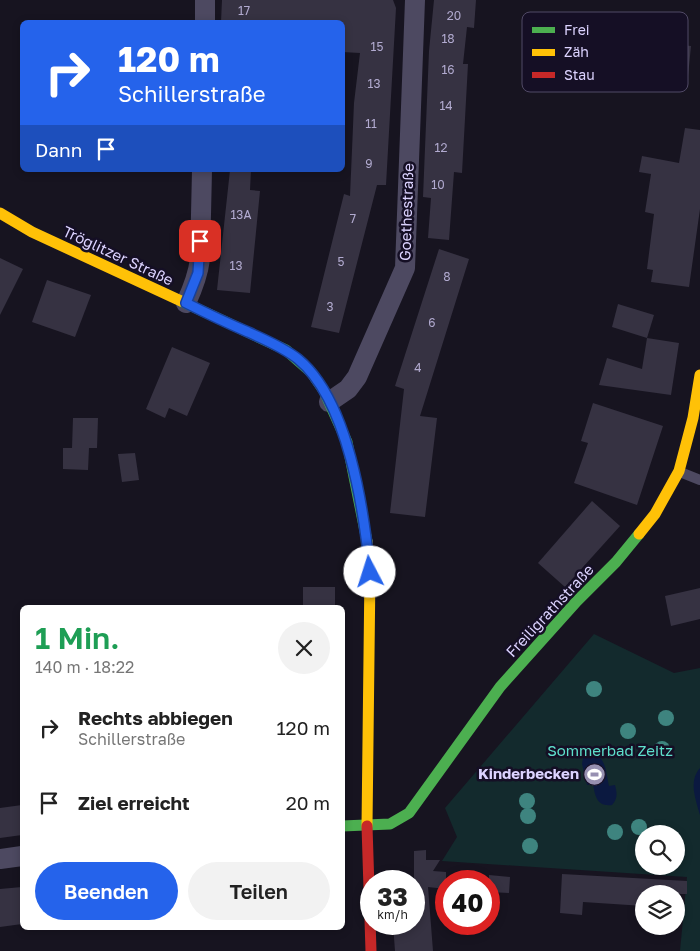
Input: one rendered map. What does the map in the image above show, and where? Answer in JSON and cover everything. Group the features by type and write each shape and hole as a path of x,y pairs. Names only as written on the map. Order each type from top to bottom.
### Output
{"street":[{"path":"205,0 205,20"},
{"name":"Goethestraße","path":"329,402 348,389 357,377 404,268 415,0"},
{"path":"186,303 196,279 200,259 202,172"},
{"name":"Tröglitzer Straße","path":"0,213 32,232 286,350 311,372 324,391 347,442 366,530 370,572 367,826 371,951"},
{"name":"Freiligrathstraße","path":"345,826 390,824 409,813 500,687 577,601 616,562 655,514 679,471 693,418 700,375"},
{"path":"0,859 20,856"}],"lane":[{"path":"679,471 700,480"}],"green space":[{"name":"Sommerbad Zeitz","path":"594,634 674,673 700,668 700,951 680,951 682,935 685,935 687,877 656,875 685,875 685,825 635,825 635,874 442,861 457,837 445,808"}],"water":[{"name":"Kinderbecken","path":"591,753 600,757 606,770 609,786 615,785 616,795 612,805 600,802 596,796 593,784 587,785 582,764 583,758"},
{"path":"700,768 700,815 695,797 694,779"}],"building":[{"path":"222,0 393,0 396,8 386,185 377,185 339,333 311,327 344,194 350,196 354,103 360,53 345,52 345,20 221,20"},
{"path":"434,0 476,0 474,28 467,27 463,64 468,64 462,173 454,172 449,240 428,238 431,198 423,197 429,51"},
{"path":"688,46 691,46 688,76"},
{"path":"685,128 700,130 700,209 689,287 651,282 653,270 647,269 654,214 645,212 651,174 639,172 642,156 679,163"},
{"path":"230,172 251,172 250,190 260,191 250,293 217,290"},
{"path":"439,249 469,259 420,416 437,418 425,517 390,513 404,389 395,386"},
{"path":"0,258 23,269 0,315"},
{"path":"47,280 91,295 75,337 32,322"},
{"path":"618,304 654,315 647,338 612,327"},
{"path":"647,338 679,343 671,395 599,385 607,358 642,369"},
{"path":"172,347 210,363 187,416 169,408 165,418 146,409"},
{"path":"593,403 663,426 637,505 574,483 588,443 581,441"},
{"path":"73,418 98,418 97,448 89,448 88,470 63,469 63,448 72,448"},
{"path":"135,453 139,480 122,482 118,454"},
{"path":"592,501 620,526 565,587 538,563"},
{"path":"303,587 335,587 335,605 303,605"},
{"path":"700,588 700,619 671,626 665,596"},
{"path":"20,805 20,835 0,838 0,808"},
{"path":"426,850 426,860 440,860 433,871 435,871 435,888 428,887 433,951 395,951 394,935 425,935 425,870 414,870 414,851"},
{"path":"562,874 687,881 687,894 685,894 685,885 635,885 635,905 583,902 582,915 560,913"},
{"path":"500,876 510,877 509,893 500,893"},
{"path":"20,887 20,924 0,927 0,889"}],"traffic: fast":[{"path":"181,301 286,350 311,372 324,391 347,442 367,541"},
{"path":"345,826 390,824 409,813 500,687 577,601 616,562 639,534"}],"traffic: slow":[{"path":"0,213 32,232 181,301"},
{"path":"639,534 655,514 679,471 693,418 700,375"},
{"path":"367,541 370,571 367,826"}],"traffic: jam":[{"path":"367,826 371,951"}],"place":[{"name":"Kinderbecken","path":"595,774"}],"route":[{"path":"200,241 198,273 186,303 286,350 311,372 324,391 347,442 366,530 370,572"}]}
